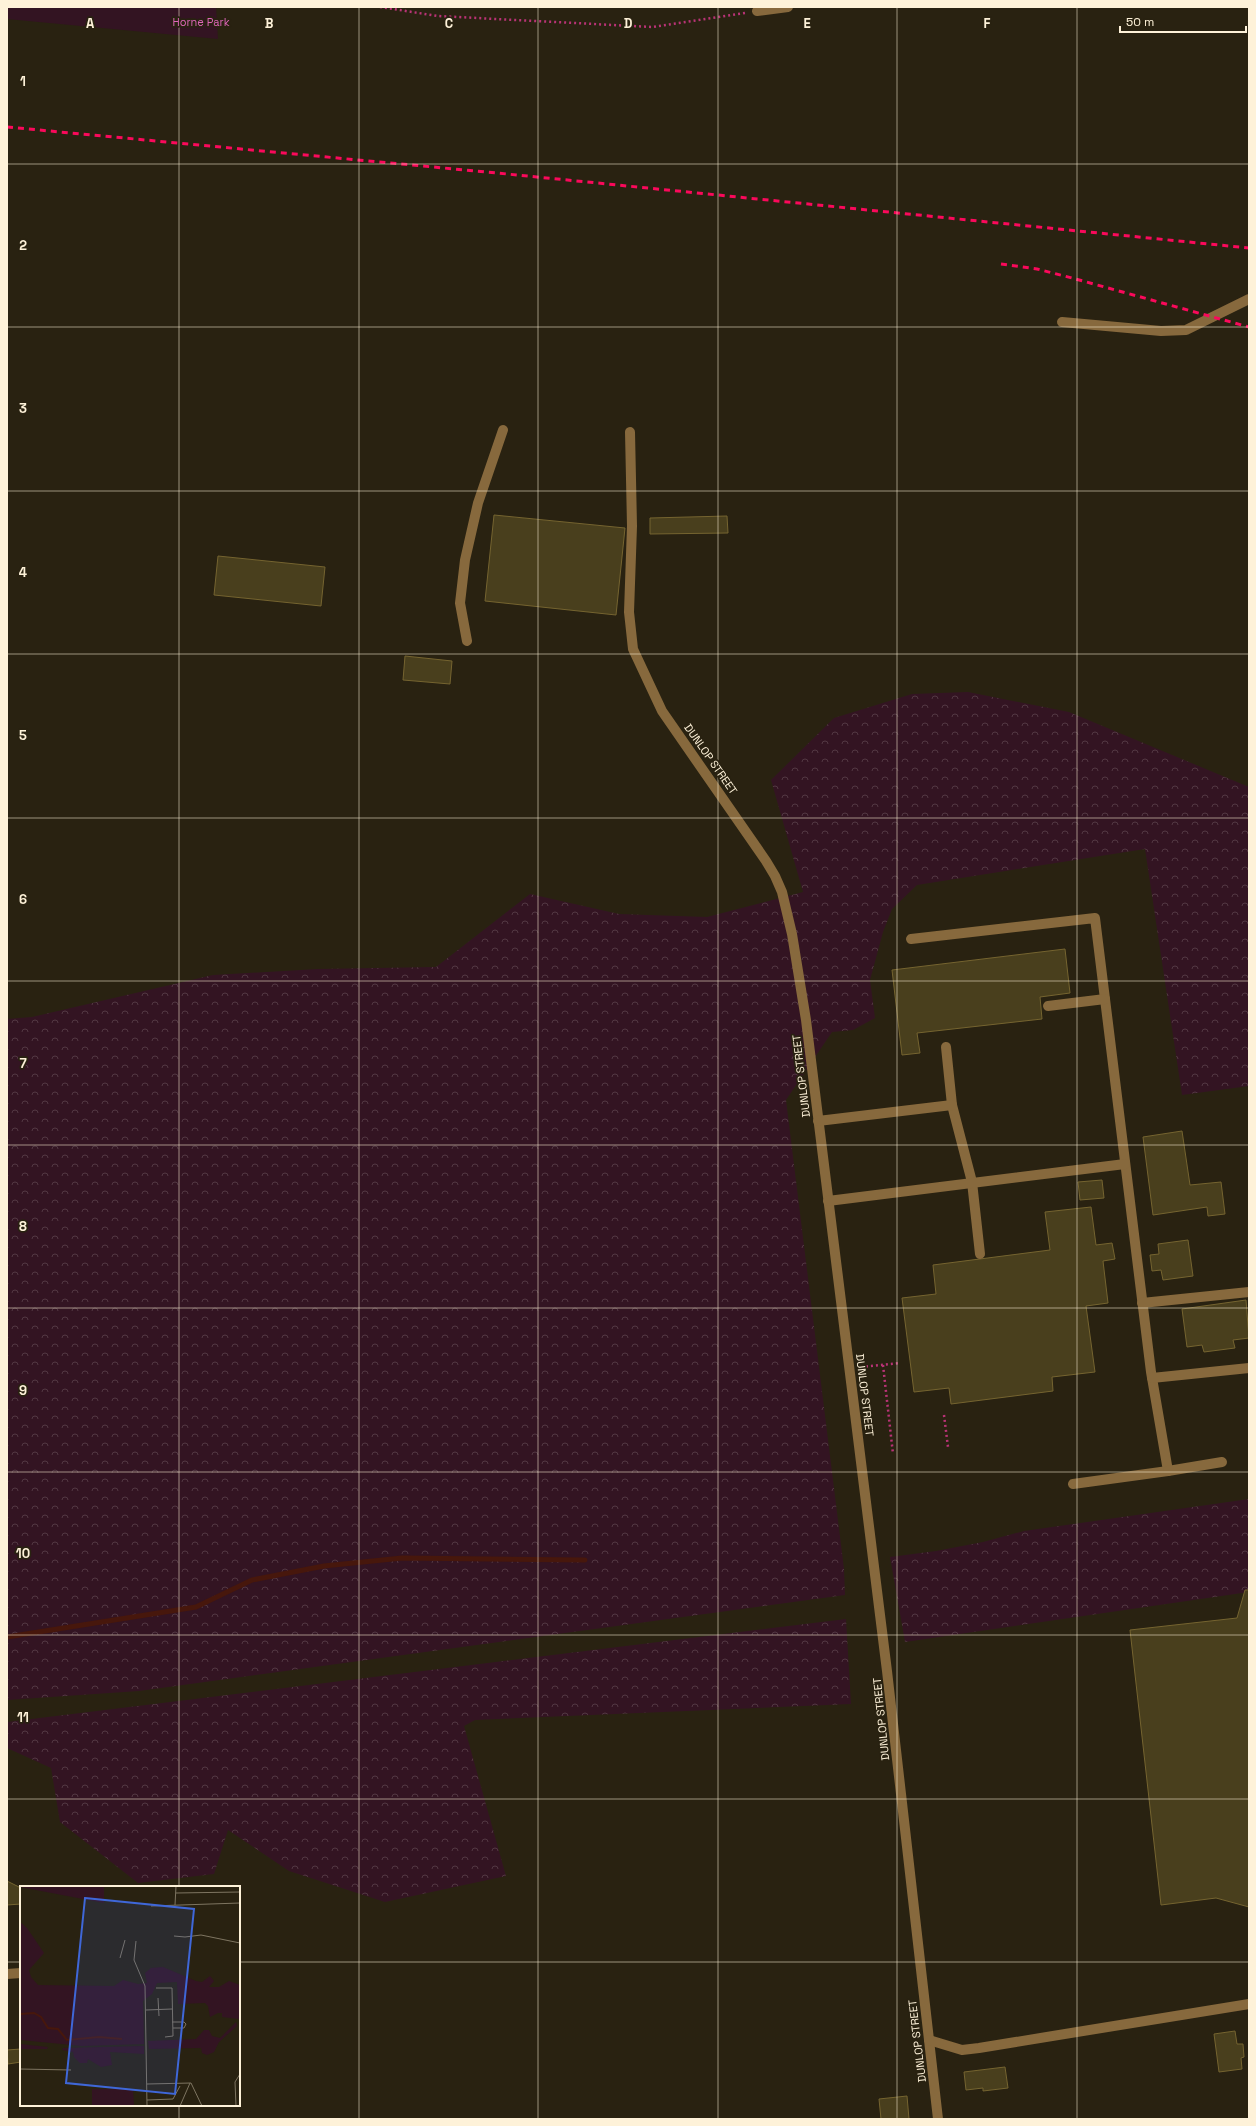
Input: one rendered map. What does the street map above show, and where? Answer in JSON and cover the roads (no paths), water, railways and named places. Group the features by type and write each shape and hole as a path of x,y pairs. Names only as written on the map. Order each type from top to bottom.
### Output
{"street":[{"path":"757,11 788,7"},
{"path":"1062,322 1161,331 1186,330 1249,299"},
{"path":"467,641 460,603 465,560 478,503 503,430"},
{"name":"DUNLOP STREET","path":"630,432 632,526 629,587 633,649 662,710 766,861 782,892 796,957 806,1020 886,1664 938,2119"},
{"path":"911,939 1095,918 1142,1303 1152,1378 1168,1470"},
{"path":"1048,1006 1105,999"},
{"path":"946,1047 952,1105 972,1182 980,1254"},
{"path":"818,1120 952,1105"},
{"path":"828,1201 1125,1164"},
{"path":"1142,1303 1249,1292"},
{"path":"1152,1378 1249,1368"},
{"path":"1073,1484 1222,1462"},
{"path":"7,1974 20,1973"},
{"path":"929,2040 962,2050 1249,2004"}],"waterway":[{"path":"7,1637 196,1607 252,1580 324,1566 402,1558 585,1560"}],"railway":[{"path":"7,127 497,173 1249,248"},
{"path":"1001,264 1037,269 1249,327"}],"park label":[{"name":"Horne Park","path":"201,22"}]}
